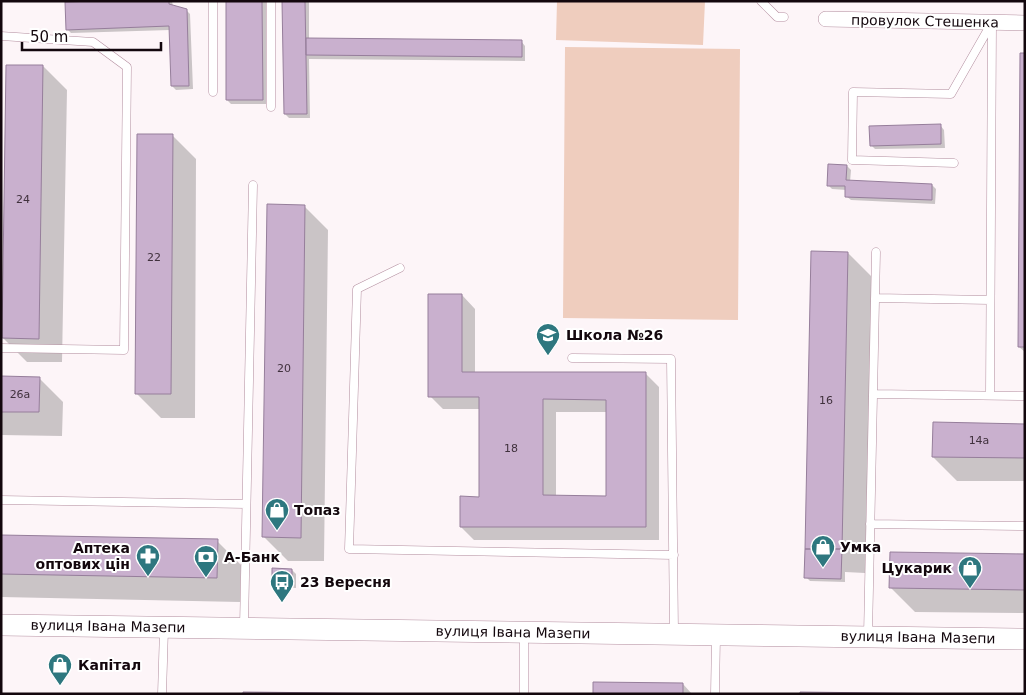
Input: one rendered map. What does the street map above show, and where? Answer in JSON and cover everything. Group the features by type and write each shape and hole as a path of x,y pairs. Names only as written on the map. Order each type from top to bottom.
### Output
{"main road":[{"name":"вулиця Івана Мазепи","path":"1,625 1025,639"}],"street":[{"name":"провулок Стешенка","path":"826,19 1025,23"}],"lane":[{"path":"213,1 213,92"},
{"path":"271,1 271,107"},
{"path":"761,1 776,17 784,17"},
{"path":"954,163 852,160 853,92 951,94 992,23"},
{"path":"990,395 992,23"},
{"path":"1,36 93,42 127,67 124,350 1,348"},
{"path":"244,628 253,185"},
{"path":"868,637 876,252"},
{"path":"400,268 357,289 349,549 674,555"},
{"path":"875,298 990,300"},
{"path":"572,358 671,359 674,634"},
{"path":"873,394 1025,396"},
{"path":"1,500 246,504"},
{"path":"870,524 1025,526"},
{"path":"162,694 164,627"},
{"path":"524,632 524,694"},
{"path":"715,694 716,634"}],"shaded area":[{"path":"557,1 705,1 703,45 556,40"},
{"path":"565,47 740,49 738,320 563,318"}],"building":[{"path":"169,1 169,4 187,9 189,86 171,86 169,26 66,30 65,2"},
{"path":"226,1 262,1 263,100 226,100"},
{"path":"282,1 305,1 307,114 284,114"},
{"path":"306,38 522,40 522,57 306,55"},
{"path":"1020,53 1025,53 1025,347 1018,347"},
{"path":"6,65 43,65 39,339 2,338"},
{"path":"941,124 941,144 870,146 869,126"},
{"path":"137,134 173,134 171,394 135,394"},
{"path":"828,164 847,165 846,180 932,184 932,200 845,197 845,186 827,186"},
{"path":"267,204 305,205 301,538 262,537"},
{"path":"811,251 848,252 842,549 805,549"},
{"path":"428,294 462,294 462,372 646,372 646,527 460,527 460,496 479,497 479,397 428,397","holes":["543,399 606,400 606,496 543,495"]},
{"path":"1,376 40,377 39,412 1,412"},
{"path":"933,422 1025,424 1025,458 932,457"},
{"path":"1,535 218,539 217,578 1,574"},
{"path":"805,549 842,549 841,579 804,578"},
{"path":"890,552 1025,554 1025,590 889,588"},
{"path":"272,568 292,569 292,584 272,584"},
{"path":"593,682 683,683 683,694 593,694"},
{"path":"243,692 428,694 243,694"},
{"path":"800,692 963,694 800,694"}],"place":[{"name":"Школа №26","path":"548,356"},
{"name":"Топаз","path":"277,531"},
{"name":"Умка","path":"823,568"},
{"name":"Аптека оптових цін","path":"148,577"},
{"name":"А-Банк","path":"206,578"},
{"name":"Цукарик","path":"970,589"},
{"name":"23 Вересня","path":"282,603"},
{"name":"Капітал","path":"60,686"}]}
